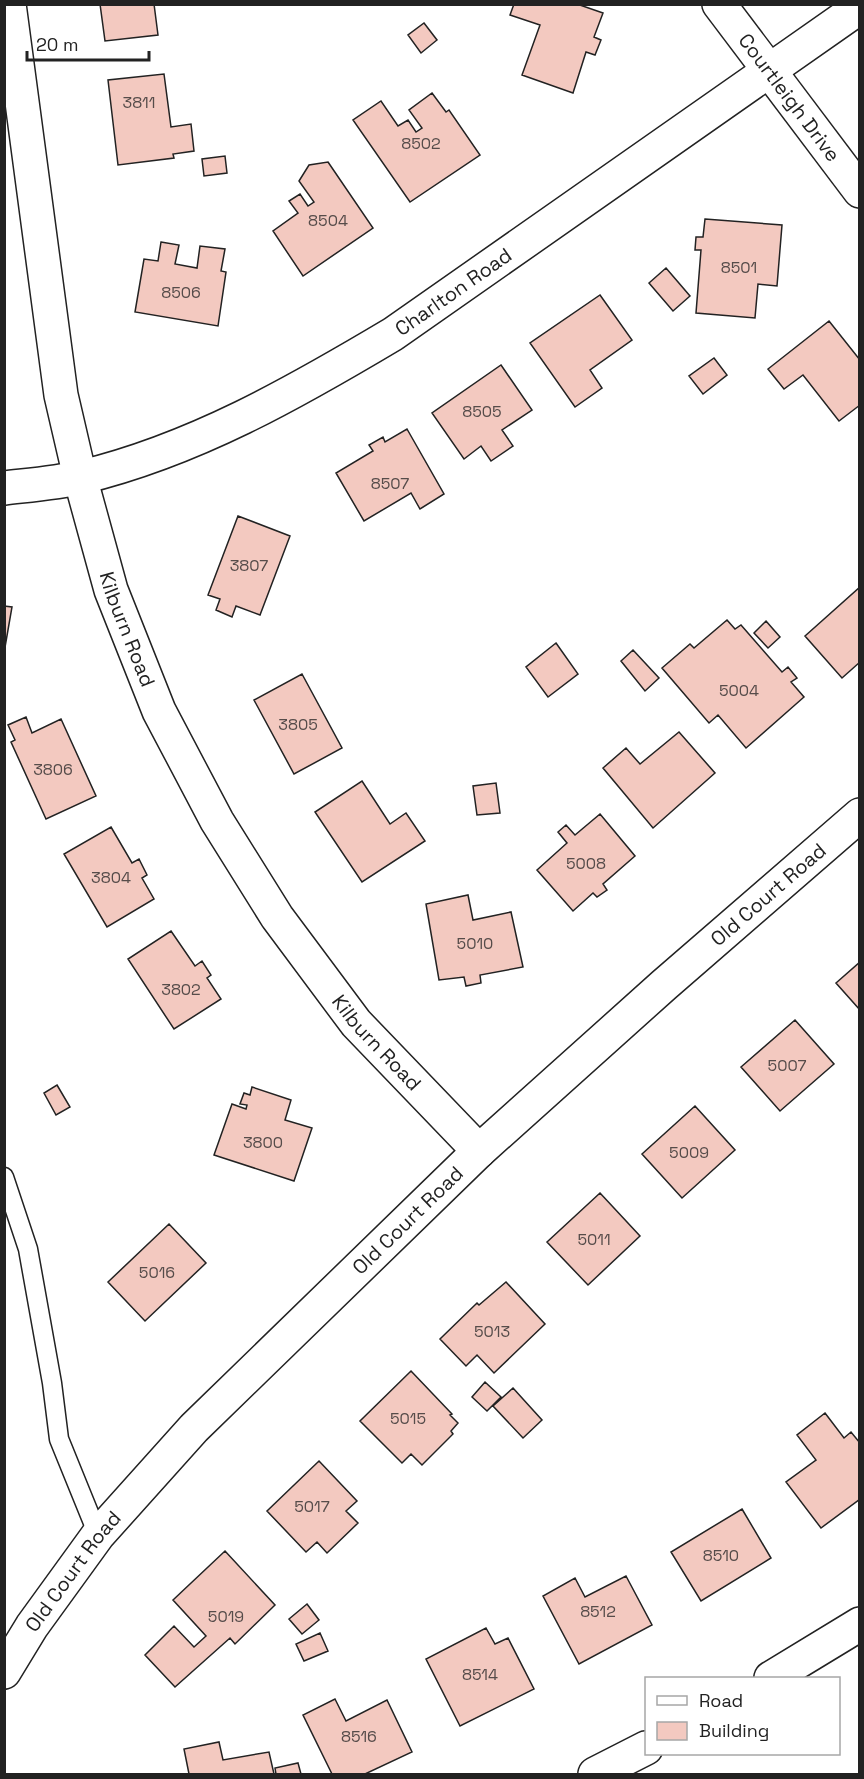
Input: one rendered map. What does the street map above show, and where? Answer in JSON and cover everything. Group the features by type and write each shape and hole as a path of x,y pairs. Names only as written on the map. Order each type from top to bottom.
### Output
{"street":[{"name":"Kilburn Road","path":"9,4 61,394 80,477 111,590 159,711 217,821 277,917 356,1023 479,1151"},
{"name":"Courtleigh Drive","path":"719,4 860,191"},
{"name":"Charlton Road","path":"4,488 80,477 155,455 220,429 314,381 393,334 860,8"},
{"name":"Old Court Road","path":"4,1672 32,1626 98,1535 194,1428 479,1151 664,985 860,815"},
{"path":"773,1677 860,1624"},
{"path":"595,1774 645,1749"}],"lane":[{"path":"4,1177 28,1249 52,1383 59,1439 98,1535"}],"building":[{"path":"100,4 154,4 158,35 105,41"},
{"path":"514,4 577,4 603,13 594,37 601,40 595,55 586,52 573,93 522,75 540,25 510,15"},
{"path":"424,23 437,40 421,53 408,35"},
{"path":"164,74 171,127 191,124 194,151 173,154 174,158 118,165 108,80"},
{"path":"432,93 446,112 449,110 480,155 410,202 353,120 381,101 398,126 408,120 416,132 422,128 409,110"},
{"path":"225,156 227,173 204,176 202,159"},
{"path":"328,162 373,228 303,276 273,231 298,213 289,201 300,194 308,206 314,202 299,181 309,165"},
{"path":"705,219 782,225 777,286 758,284 755,318 696,313 701,250 695,250 696,237 703,237"},
{"path":"161,242 179,245 175,264 197,268 200,246 225,249 221,271 226,272 218,326 135,312 144,259 158,261"},
{"path":"666,268 690,296 673,311 649,283"},
{"path":"600,295 632,340 590,370 602,388 575,407 530,343"},
{"path":"829,321 860,360 860,405 839,421 803,375 784,389 768,369"},
{"path":"714,358 727,375 703,394 689,376"},
{"path":"501,365 532,410 502,430 513,446 491,461 481,446 464,459 432,413"},
{"path":"407,429 444,494 420,509 411,493 364,521 336,473 373,451 369,445 383,437 385,442"},
{"path":"238,516 290,536 260,615 236,606 232,617 216,610 220,599 208,595"},
{"path":"860,587 860,662 842,678 805,636"},
{"path":"4,606 12,607 4,653"},
{"path":"727,620 735,629 741,625 782,672 788,667 797,678 791,682 804,697 746,748 718,715 709,723 662,668 690,644 694,648"},
{"path":"766,621 780,637 768,648 754,633"},
{"path":"556,643 578,674 548,697 526,667"},
{"path":"633,650 659,678 645,691 621,661"},
{"path":"302,674 342,748 294,774 254,700"},
{"path":"26,717 32,733 61,719 96,796 46,819 11,742 15,740 8,725"},
{"path":"679,732 715,773 653,828 603,768 626,748 640,764"},
{"path":"362,781 390,824 406,813 425,841 362,882 315,812"},
{"path":"496,783 500,813 477,815 473,786"},
{"path":"600,814 635,856 603,884 607,890 597,897 593,893 573,911 537,870 567,843 558,832 566,825 575,835"},
{"path":"111,827 132,863 139,859 147,875 142,878 154,899 107,927 64,854"},
{"path":"468,895 473,920 511,912 523,967 480,975 481,983 466,986 464,977 439,980 426,904"},
{"path":"171,931 195,966 202,961 211,975 207,978 221,999 174,1029 128,959"},
{"path":"860,962 860,1010 836,983"},
{"path":"795,1020 834,1064 780,1111 741,1067"},
{"path":"57,1085 70,1107 56,1115 44,1093"},
{"path":"252,1087 291,1100 285,1120 312,1128 294,1181 214,1155 232,1104 246,1109 247,1105 240,1104 244,1093 250,1095"},
{"path":"695,1106 735,1150 682,1198 642,1154"},
{"path":"600,1193 640,1236 588,1285 547,1242"},
{"path":"169,1224 206,1263 145,1321 108,1282"},
{"path":"506,1282 545,1324 494,1373 477,1355 466,1366 440,1339 477,1303 479,1305"},
{"path":"411,1371 458,1423 451,1431 453,1434 422,1465 411,1454 402,1463 360,1421"},
{"path":"485,1382 501,1397 487,1411 472,1397"},
{"path":"513,1388 542,1420 523,1438 493,1406"},
{"path":"825,1413 844,1438 851,1432 860,1443 860,1499 821,1528 786,1482 816,1460 797,1435"},
{"path":"319,1461 357,1501 346,1511 358,1523 327,1553 317,1542 306,1552 267,1511"},
{"path":"742,1509 771,1558 701,1601 671,1552"},
{"path":"225,1551 275,1605 235,1644 230,1638 175,1687 145,1655 174,1626 194,1647 206,1636 173,1600"},
{"path":"626,1576 652,1625 579,1664 543,1596 575,1578 585,1597"},
{"path":"307,1604 319,1620 302,1634 289,1619"},
{"path":"486,1628 495,1644 508,1638 534,1689 460,1726 426,1659"},
{"path":"320,1633 328,1651 304,1661 296,1644"},
{"path":"335,1699 346,1721 387,1700 412,1752 365,1774 332,1774 303,1715"},
{"path":"219,1742 223,1760 269,1752 274,1774 189,1774 184,1749"},
{"path":"298,1763 301,1774 276,1774 275,1768"}]}
